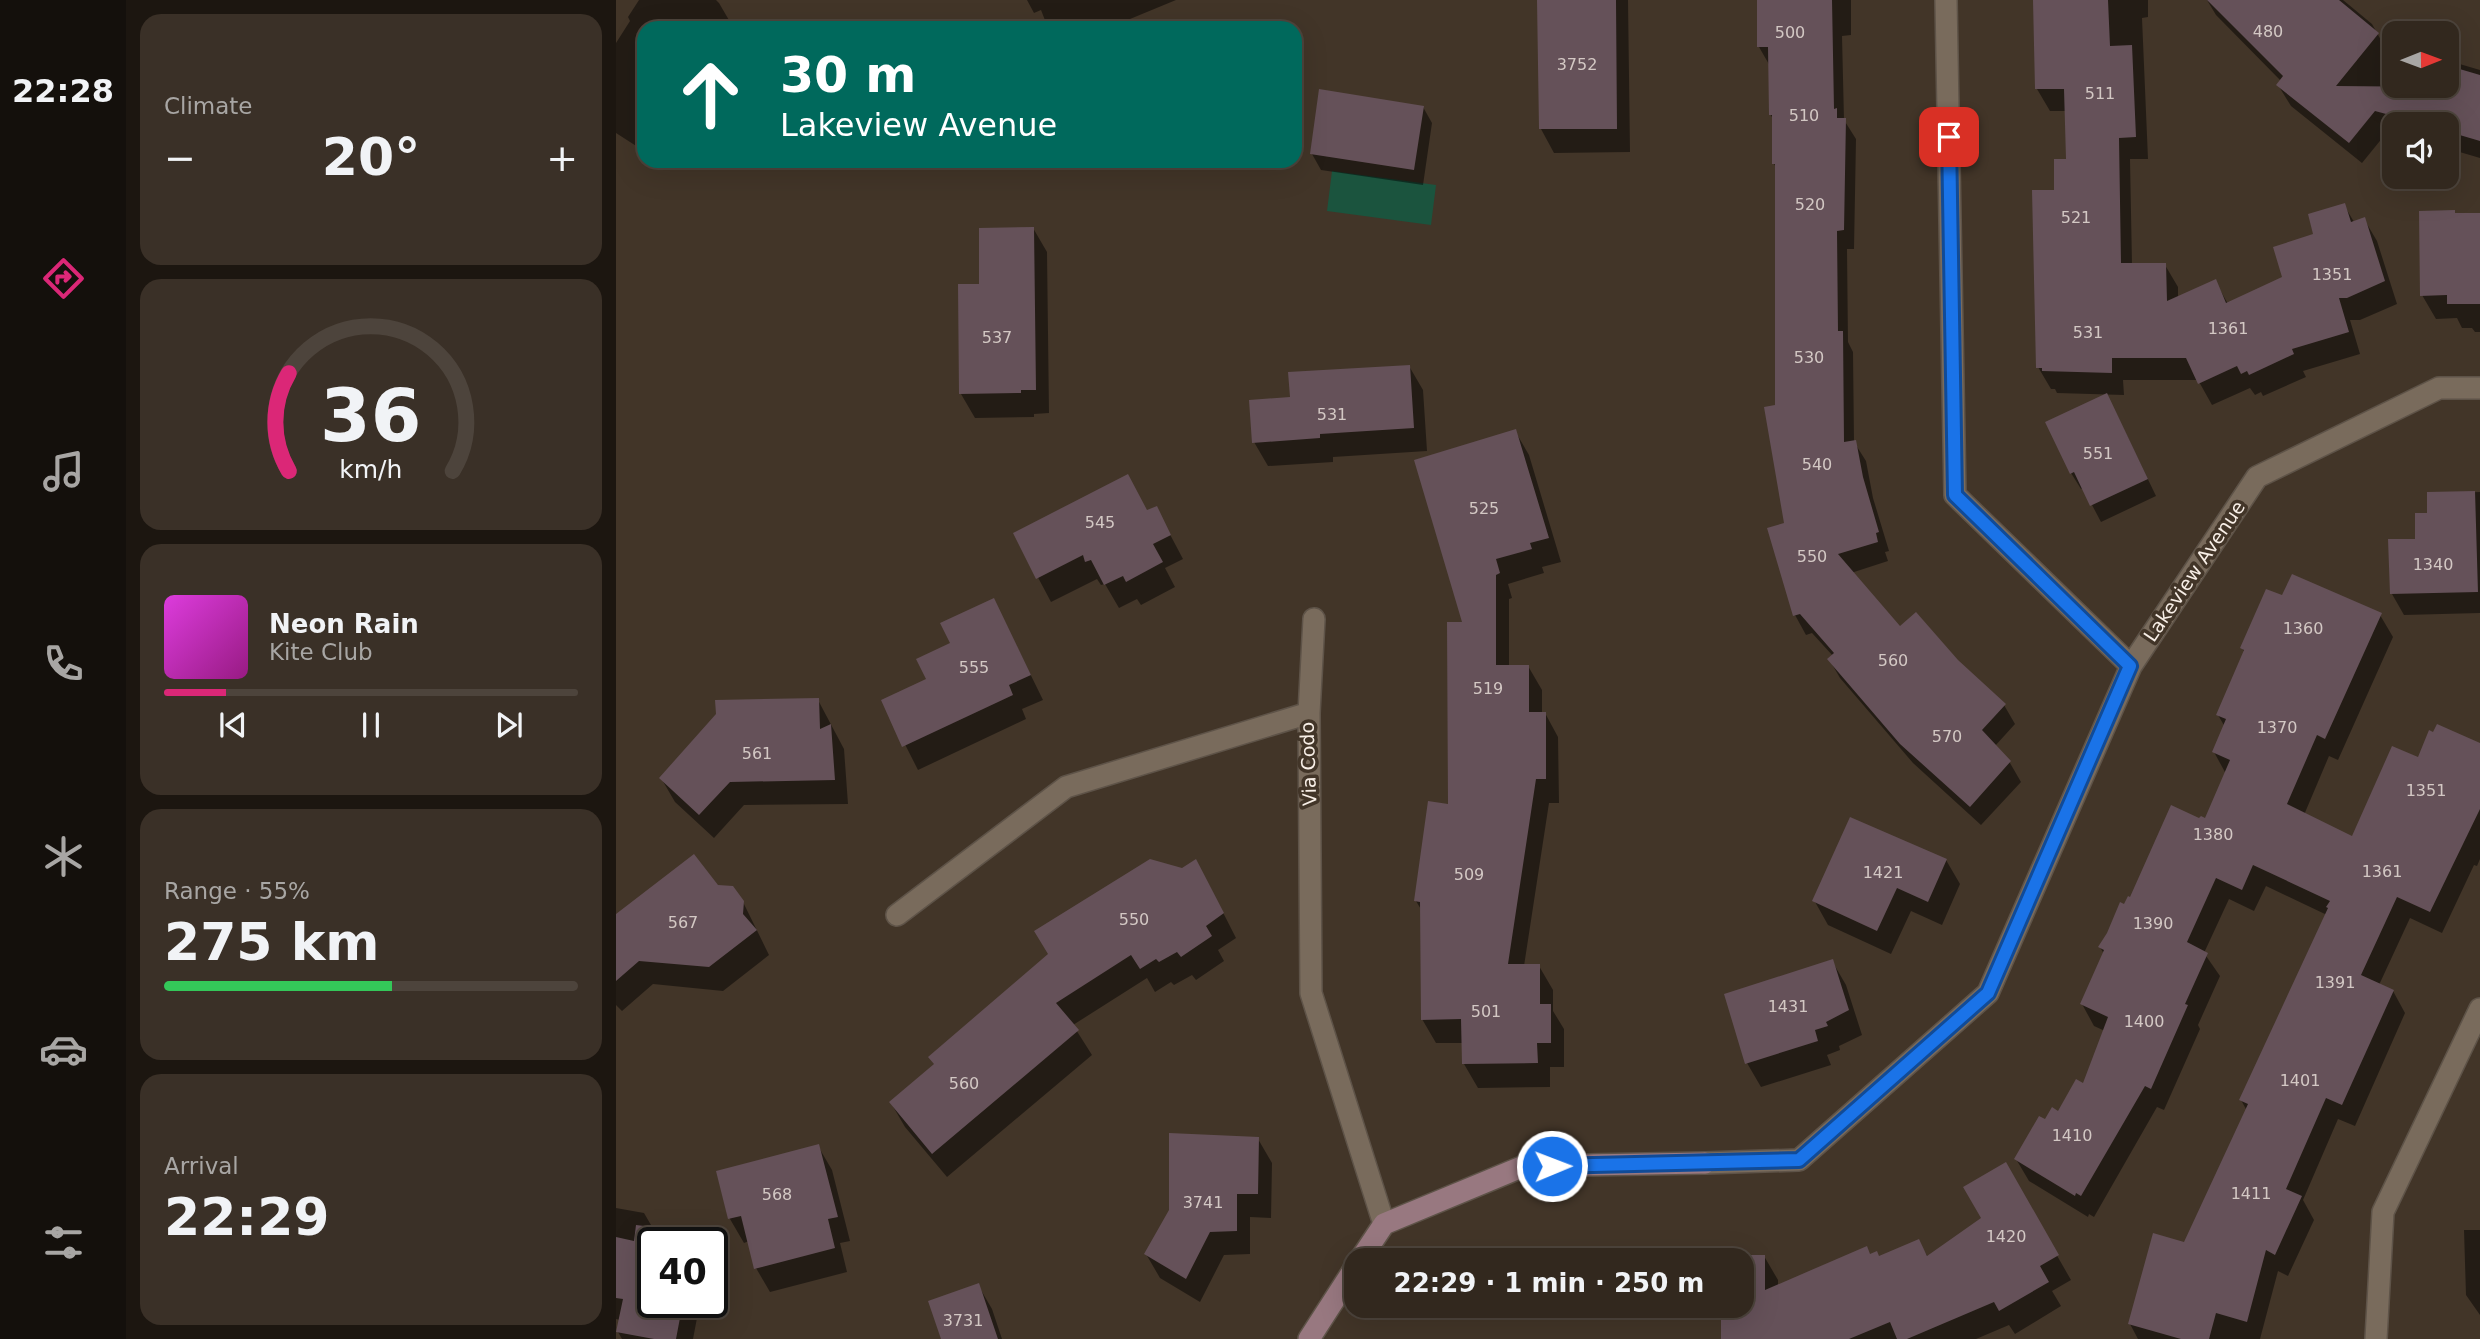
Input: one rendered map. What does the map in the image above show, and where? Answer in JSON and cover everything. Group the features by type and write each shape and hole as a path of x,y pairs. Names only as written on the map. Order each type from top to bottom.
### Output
{"street":[{"path":"1946,0 1955,495 2130,666"},
{"name":"Lakeview Avenue","path":"1384,1224 1524,1166 1799,1160 1988,993 2130,666 2258,477 2439,388 2480,388"},
{"path":"1309,713 1314,619"},
{"name":"Via Codo","path":"897,915 1066,787 1309,713 1311,993 1384,1224"},
{"path":"2376,1339 2383,1212 2480,1009"},
{"path":"1368,1248 1384,1224"},
{"path":"1309,1339 1344,1285"}],"green space":[{"path":"1332,171 1436,185 1431,225 1327,211"}],"building":[{"path":"1537,0 1616,0 1617,129 1539,129"},
{"path":"1757,0 1832,0 1834,109 1837,108 1837,118 1846,118 1844,230 1837,231 1838,331 1843,331 1844,442 1856,440 1863,477 1879,532 1876,533 1878,542 1838,554 1900,626 1916,612 1958,660 2006,704 1982,730 2011,761 1970,807 1900,744 1827,659 1834,653 1800,614 1793,616 1767,528 1784,523 1764,407 1775,405 1775,164 1772,164 1772,115 1769,115 1768,47 1757,47"},
{"path":"2033,0 2108,0 2110,46 2132,45 2136,137 2119,138 2121,263 2166,263 2167,301 2216,279 2226,303 2282,277 2273,247 2313,234 2308,214 2345,203 2351,222 2365,217 2385,281 2347,298 2339,298 2349,332 2292,349 2294,354 2249,375 2247,371 2241,374 2237,366 2198,384 2186,358 2112,358 2112,373 2042,371 2042,368 2036,368 2032,190 2054,190 2054,159 2066,159 2064,89 2035,89"},
{"path":"2207,0 2339,0 2379,33 2336,86 2382,86 2382,98 2459,98 2459,69 2480,75 2480,141 2459,135 2459,112 2375,111 2349,143 2276,85 2283,76"},
{"path":"1319,89 1424,106 1414,170 1310,154"},
{"path":"2455,210 2455,213 2480,213 2480,304 2447,304 2447,295 2420,296 2419,211"},
{"path":"1034,227 1036,390 1021,390 1021,393 959,394 958,284 979,284 979,228"},
{"path":"1410,365 1414,428 1320,434 1320,438 1252,443 1249,400 1290,397 1288,372"},
{"path":"2107,393 2148,479 2090,506 2074,472 2070,474 2045,422"},
{"path":"1516,429 1549,538 1530,543 1532,549 1496,559 1500,573 1496,575 1496,665 1529,665 1529,712 1546,712 1546,779 1536,779 1508,964 1540,964 1540,1004 1551,1004 1551,1043 1537,1043 1538,1063 1462,1064 1461,1019 1421,1020 1420,902 1414,901 1428,801 1448,804 1447,622 1462,622 1414,460"},
{"path":"1128,474 1147,510 1157,506 1171,535 1153,544 1163,562 1126,582 1123,576 1104,585 1091,560 1085,562 1083,555 1036,579 1013,533"},
{"path":"2475,491 2478,592 2390,594 2388,539 2415,539 2415,513 2427,513 2427,492"},
{"path":"2292,574 2382,613 2325,739 2317,735 2287,804 2352,836 2392,746 2418,757 2429,730 2433,732 2437,724 2480,743 2480,809 2430,912 2397,897 2361,975 2394,990 2342,1105 2326,1098 2286,1189 2302,1196 2275,1255 2266,1250 2247,1322 2216,1313 2209,1339 2181,1339 2128,1324 2153,1233 2184,1242 2248,1104 2239,1100 2330,901 2253,865 2242,890 2216,878 2187,942 2208,953 2185,1004 2188,1005 2151,1089 2145,1086 2081,1196 2076,1193 2075,1196 2014,1159 2039,1116 2045,1119 2052,1107 2058,1111 2076,1079 2083,1083 2108,1017 2080,1004 2104,950 2098,947 2120,902 2124,904 2128,896 2130,897 2171,805 2199,818 2205,818 2230,760 2212,752 2226,719 2216,715 2244,650 2240,648 2266,589 2282,595"},
{"path":"994,598 1031,675 1009,685 1013,695 902,747 881,700 926,679 916,659 950,643 940,623"},
{"path":"819,698 820,729 831,724 835,780 730,782 699,815 659,778 716,714 715,700"},
{"path":"1850,817 1947,859 1928,902 1897,888 1877,931 1812,901"},
{"path":"694,854 718,885 733,886 744,901 743,914 757,930 709,967 639,961 616,981 616,914"},
{"path":"1150,859 1182,868 1196,859 1224,913 1206,926 1212,936 1181,957 1177,952 1159,962 1156,959 1140,969 1131,955 1056,1003 1079,1030 932,1154 889,1102 934,1064 928,1057 1048,954 1034,931"},
{"path":"1833,959 1849,1010 1826,1022 1828,1026 1815,1030 1818,1041 1745,1064 1724,994"},
{"path":"1169,1133 1259,1137 1258,1194 1237,1194 1237,1231 1210,1232 1186,1279 1144,1254 1169,1210"},
{"path":"819,1144 838,1217 828,1219 835,1248 754,1269 741,1216 728,1219 716,1171"},
{"path":"2006,1162 2059,1255 2040,1266 2049,1282 1999,1311 1994,1302 1907,1339 1897,1339 1890,1322 1849,1339 1721,1339 1721,1318 1754,1318 1754,1255 1765,1255 1765,1290 1867,1246 1870,1254 1877,1251 1879,1256 1919,1239 1927,1256 1981,1218 1963,1187"},
{"path":"636,1225 653,1227 637,1227 637,1318 680,1318 676,1339 654,1339 616,1332 623,1299 616,1298 616,1237 634,1241"},
{"path":"979,1283 998,1339 941,1339 928,1301"}],"route":[{"path":"1552,1166 1799,1160 1988,993 2130,666 1955,495 1949,137"}]}
